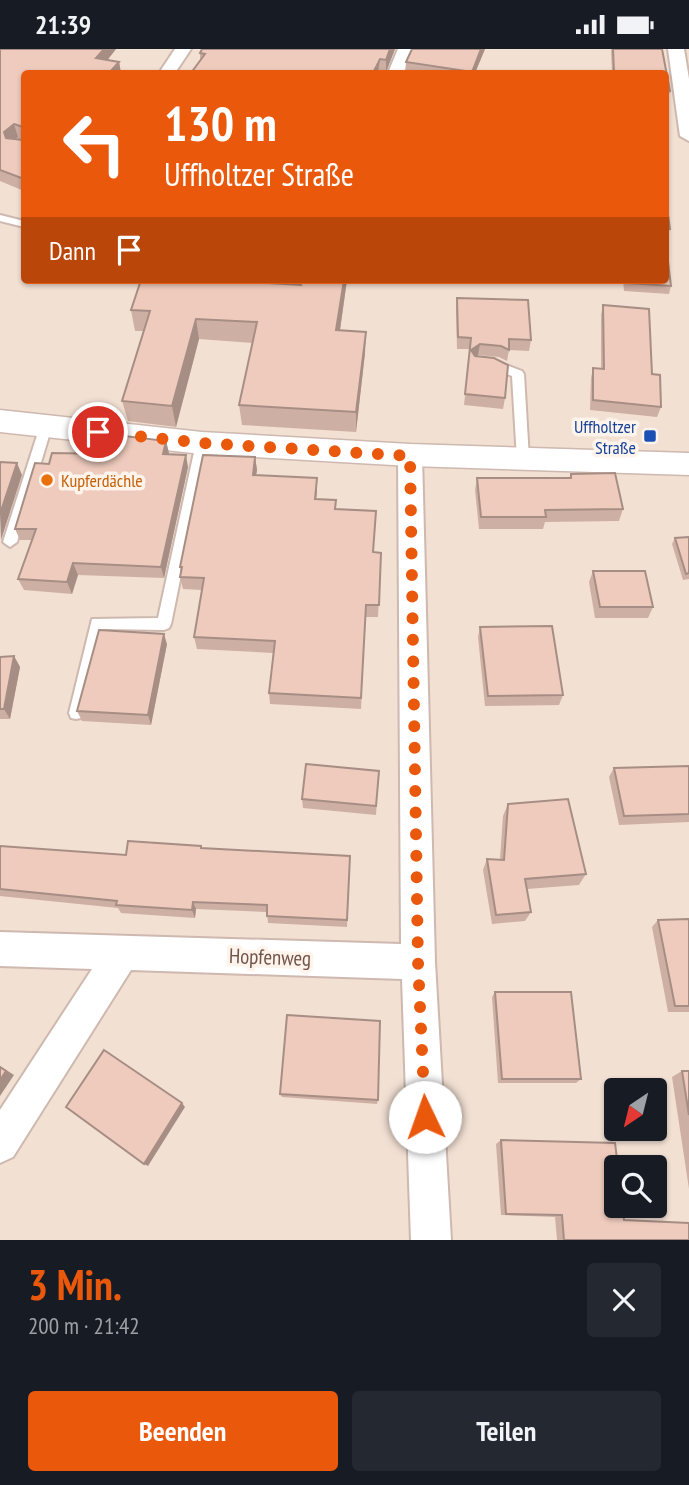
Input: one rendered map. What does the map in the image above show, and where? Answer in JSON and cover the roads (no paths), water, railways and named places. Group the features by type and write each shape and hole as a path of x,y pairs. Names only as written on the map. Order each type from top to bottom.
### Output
{"street":[{"path":"169,70 183,49"},
{"path":"397,70 407,49"},
{"path":"675,49 689,136"},
{"path":"0,421 202,443 410,456 689,464"},
{"path":"410,456 418,962 431,1240"},
{"name":"Hopfenweg","path":"0,949 418,962"},
{"path":"0,1144 122,953"}],"lane":[{"path":"0,218 21,223"},
{"path":"478,362 495,363 518,374 523,459"},
{"path":"10,542 46,426"},
{"path":"76,713 97,623 164,624 202,443"}],"place":[{"name":"Uffholtzer Straße","path":"650,436"},
{"name":"Kupferdächle","path":"47,480"}]}
